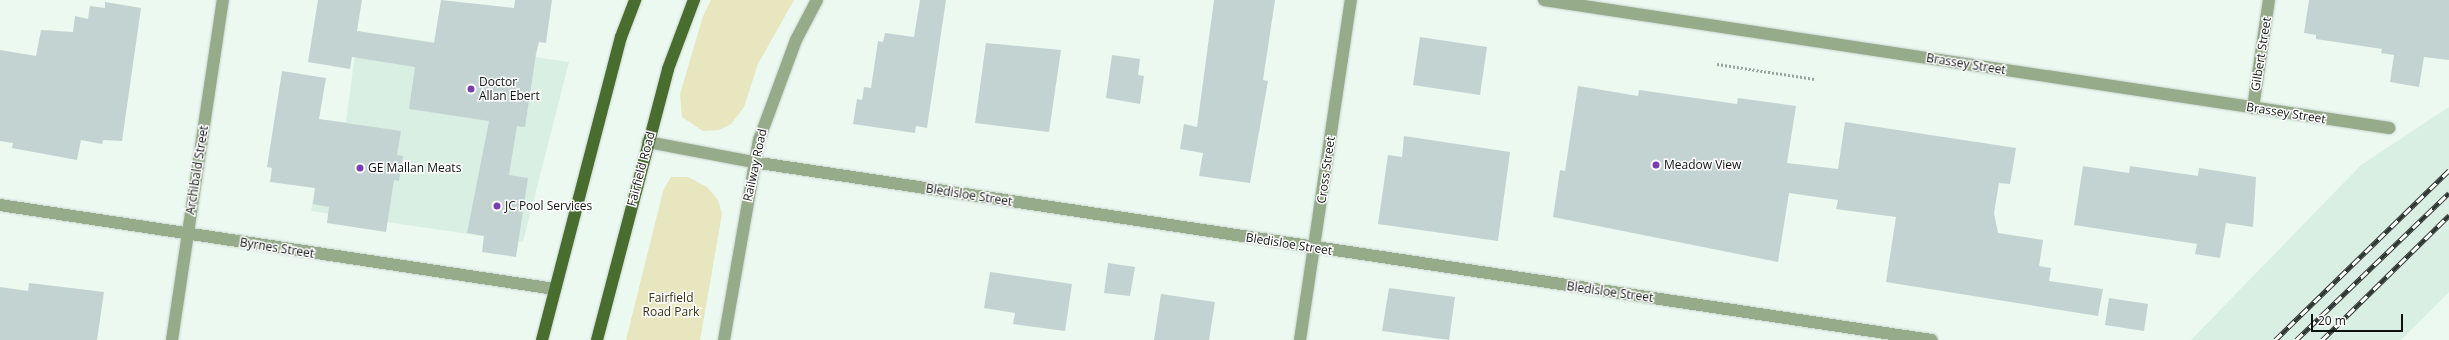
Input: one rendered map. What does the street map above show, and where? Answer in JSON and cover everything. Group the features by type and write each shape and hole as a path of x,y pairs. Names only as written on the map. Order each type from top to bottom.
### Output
{"main road":[{"path":"542,340 620,38 635,0"},
{"name":"Fairfield Road","path":"597,340 668,69 694,0"}],"street":[{"name":"Archibald Street","path":"172,340 223,0"},
{"name":"Railway Road","path":"724,340 754,162 770,102 796,40 817,0"},
{"name":"Cross Street","path":"1300,340 1351,0"},
{"name":"Brassey Street","path":"1544,0 2389,128"},
{"name":"Gilbert Street","path":"2252,108 2269,0"},
{"name":"Bledisloe Street","path":"648,142 754,162 1314,248 1932,340"},
{"name":"Byrnes Street","path":"0,205 555,289"}],"path":[{"path":"1717,64 1815,79"}],"shaded area":[{"path":"358,31 569,62 523,242 311,211 326,120 346,122"},
{"path":"2449,107 2449,292 2401,340 2191,340 2361,165"}],"green space":[{"path":"711,0 794,0 758,64 744,107 731,124 719,130 703,131 682,117 680,94 703,16"},
{"name":"Fairfield Road Park","path":"671,177 688,177 707,187 718,200 722,214 700,340 626,340 663,191"}],"building":[{"path":"318,0 362,0 357,31 434,43 441,0 514,8 515,0 552,0 546,43 539,42 525,127 517,126 509,175 528,178 516,257 482,252 484,236 467,233 489,121 409,109 415,67 352,57 350,69 308,62"},
{"path":"920,0 946,0 927,128 916,126 915,133 853,124 857,99 862,100 864,87 871,88 878,41 883,42 885,33 914,37"},
{"path":"1214,0 1275,0 1263,80 1268,81 1250,183 1199,176 1203,153 1180,149 1184,124 1197,127"},
{"path":"2309,0 2449,0 2449,60 2424,57 2419,87 2390,82 2394,55 2381,53 2382,49 2316,39 2316,35 2304,33"},
{"path":"105,2 141,8 122,141 103,140 102,144 81,140 77,160 12,148 13,143 0,141 0,50 36,56 41,30 73,32 75,16 88,19 90,6 105,8"},
{"path":"1420,37 1487,47 1480,95 1413,85"},
{"path":"986,43 1061,50 1049,132 975,123"},
{"path":"1112,55 1140,59 1138,75 1144,76 1140,104 1106,98"},
{"path":"282,71 326,78 319,119 401,131 397,155 403,156 399,181 394,180 386,232 327,223 329,207 313,204 315,188 270,182 272,168 267,167"},
{"path":"1578,86 1638,96 1639,90 1737,104 1738,98 1796,106 1787,163 1838,169 1845,122 2016,148 2010,184 1999,183 1994,213 1998,233 2043,240 2039,266 2051,268 2049,281 2103,289 2098,316 1886,282 1896,217 1836,209 1838,200 1789,193 1778,262 1553,217 1560,170 1565,171"},
{"path":"1404,136 1510,152 1498,241 1378,224 1388,155 1402,157"},
{"path":"2083,166 2129,173 2130,166 2198,176 2199,168 2256,177 2253,227 2226,223 2220,258 2195,254 2197,244 2074,225"},
{"path":"1108,263 1135,267 1130,296 1104,293"},
{"path":"990,272 1072,284 1065,331 1013,324 1015,313 984,308"},
{"path":"29,283 104,292 97,340 0,340 0,287 28,291"},
{"path":"1389,288 1455,297 1449,340 1382,331"},
{"path":"1161,294 1215,302 1209,340 1154,340"},
{"path":"2109,298 2148,304 2144,331 2105,325"}],"railway":[{"path":"2275,340 2449,170"},
{"path":"2296,340 2449,193"},
{"path":"2322,340 2449,215"}],"place":[{"name":"Doctor Allan Ebert","path":"471,89"},
{"name":"Meadow View","path":"1656,165"},
{"name":"GE Mallan Meats","path":"360,168"},
{"name":"JC Pool Services","path":"497,206"}]}
